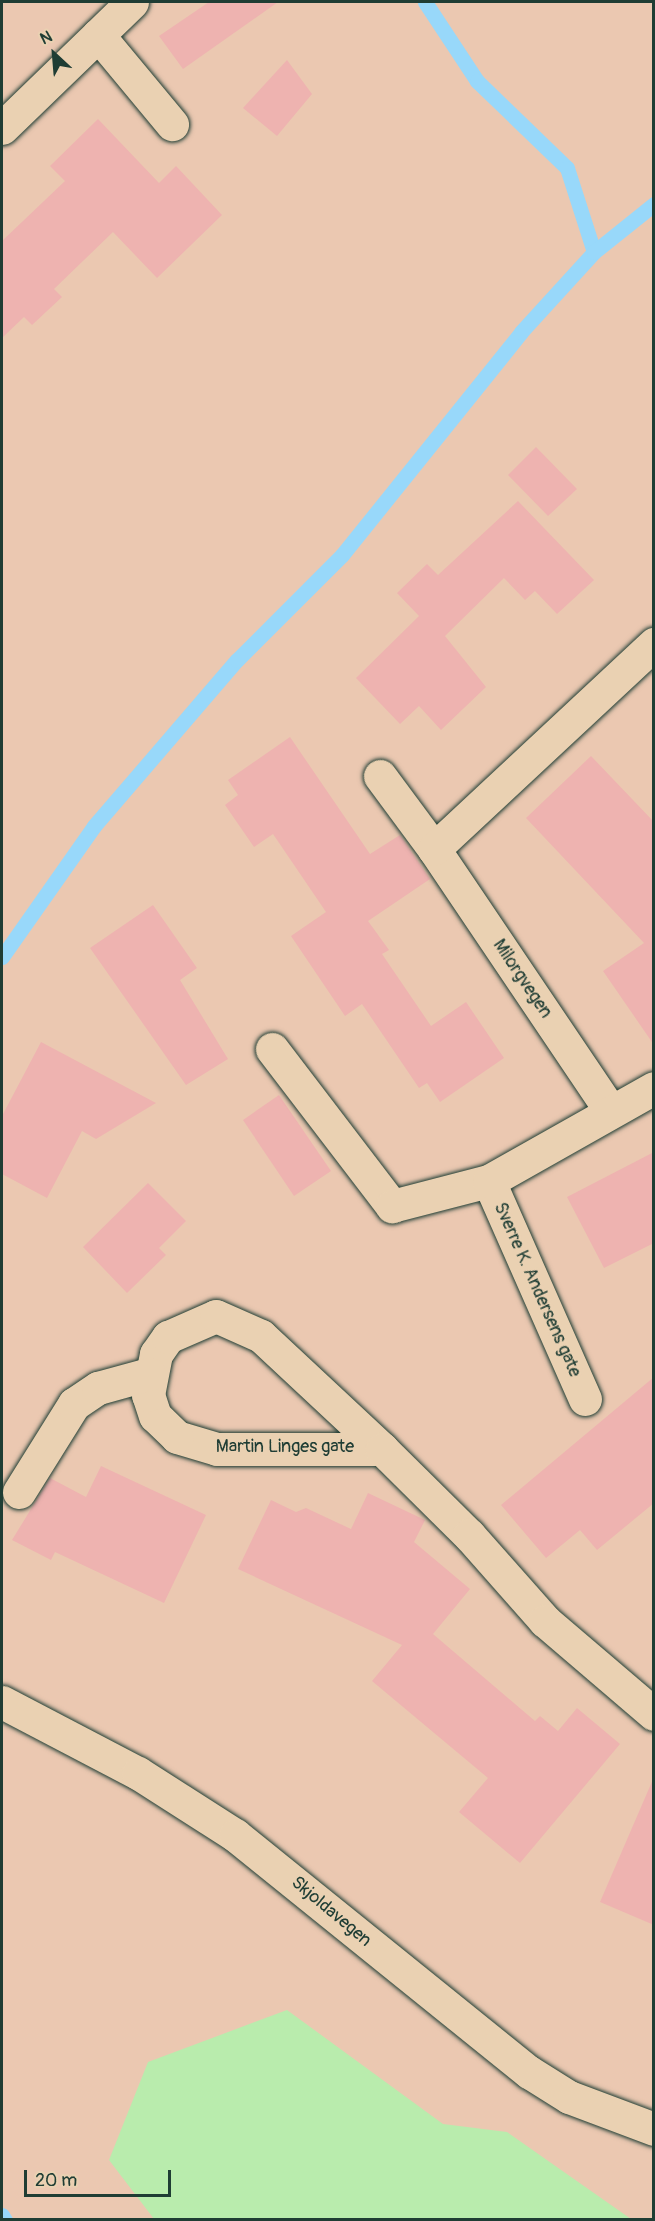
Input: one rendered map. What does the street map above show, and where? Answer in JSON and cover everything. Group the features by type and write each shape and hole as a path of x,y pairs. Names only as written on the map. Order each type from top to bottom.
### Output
{"street":[{"path":"2,128 132,2"},
{"path":"98,35 172,124"},
{"path":"434,849 654,644"},
{"name":"Milorgvegen","path":"380,776 434,849 610,1110"},
{"name":"Sverre K. Andersens gate","path":"272,1049 392,1206 489,1181 610,1110 654,1088"},
{"name":"Sverre K. Andersens gate","path":"489,1181 585,1399"},
{"name":"Martin Linges gate","path":"382,1449 217,1449 177,1437 155,1416 149,1374 168,1337 216,1316 261,1336 382,1449 545,1621 654,1714"},
{"path":"19,1492 74,1404 98,1388 149,1374"},
{"name":"Skjoldavegen","path":"2,1702 138,1773 235,1835 529,2072 569,2097 654,2129"}],"green space":[{"path":"287,2010 443,2124 507,2132 631,2219 154,2219 109,2160 148,2062"}],"building":[{"path":"209,2 278,2 183,69 159,36"},
{"path":"287,60 312,94 277,136 243,108"},
{"path":"98,119 159,183 176,166 222,215 157,278 113,232 54,289 62,297 32,325 24,317 2,338 2,241 65,181 50,166"},
{"path":"536,447 577,489 548,516 508,475"},
{"path":"518,501 594,580 557,614 535,591 525,600 504,578 445,636 486,687 441,730 419,706 400,724 356,678 419,616 397,593 427,564 438,575"},
{"path":"290,737 370,854 400,835 430,879 368,921 389,950 382,954 431,1026 466,1002 504,1058 440,1102 427,1083 419,1088 362,1004 345,1016 291,936 326,912 273,834 254,847 225,805 238,795 228,780"},
{"path":"591,756 654,822 654,1045 603,971 644,943 526,818"},
{"path":"153,905 197,968 180,980 228,1059 186,1085 90,948"},
{"path":"41,1042 156,1103 96,1139 82,1131 47,1198 2,1174 2,1116"},
{"path":"279,1095 331,1171 294,1196 243,1120"},
{"path":"654,1152 654,1243 604,1268 567,1197"},
{"path":"148,1183 186,1221 159,1248 166,1255 127,1293 83,1247"},
{"path":"654,1377 654,1503 597,1550 580,1530 546,1558 501,1505"},
{"path":"101,1466 206,1515 164,1603 55,1552 51,1560 12,1540 50,1478 86,1497"},
{"path":"368,1493 425,1520 414,1542 470,1589 433,1634 535,1721 540,1716 558,1731 577,1708 620,1744 520,1863 459,1812 488,1778 372,1681 402,1645 238,1569 271,1500 296,1512 306,1508 351,1529"},
{"path":"654,1777 654,1925 600,1902"}],"waterway":[{"path":"425,2 477,81 567,168 594,252"},
{"path":"2,957 94,826 237,660 342,555 521,332 594,252 654,204"},
{"path":"2,2215 5,2220"}]}
